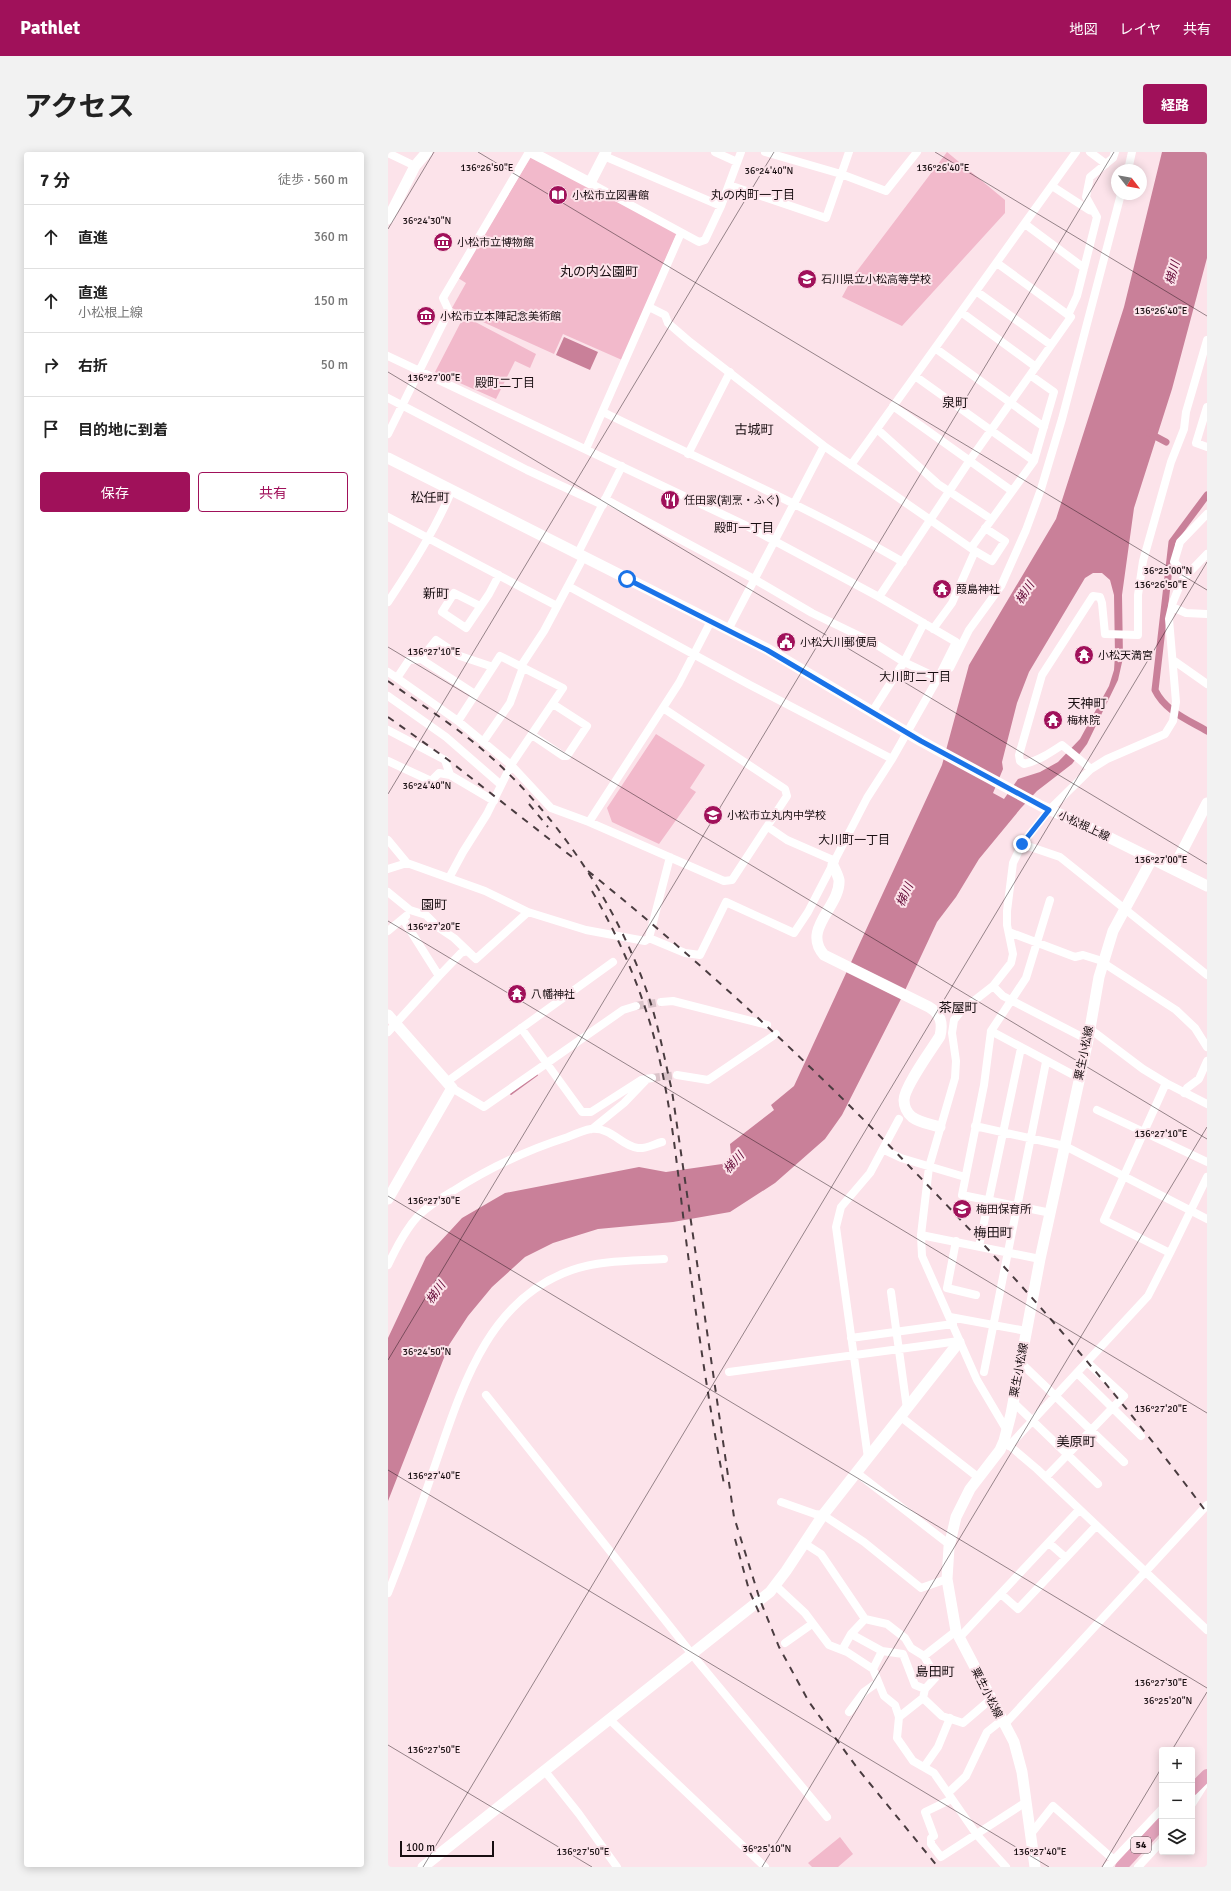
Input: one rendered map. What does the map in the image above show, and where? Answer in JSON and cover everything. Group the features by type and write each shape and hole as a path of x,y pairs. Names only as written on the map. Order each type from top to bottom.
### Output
{"main road":[{"path":"388,218 415,166 427,152"},
{"path":"530,152 590,183 605,154"},
{"name":"小松根上線","path":"388,458 767,650 921,741 1045,808 1076,821 1207,886"},
{"path":"1173,869 1207,803"},
{"name":"粟生小松線","path":"1035,1867 1022,1772 1014,1742 957,1635 947,1579 950,1545 956,1517 970,1489 1000,1450 1007,1444 1006,1429 1013,1402 1040,1259 1103,963 1113,931 1152,859"},
{"path":"834,863 839,880 833,899 819,928 816,943 820,950 828,957 929,1007 940,1016 942,1027 940,1036 908,1087 904,1100 905,1108 910,1116 920,1122 940,1127"},
{"path":"388,1015 392,1028 450,1084 388,1199"},
{"path":"423,1867 756,1604 775,1585 823,1515 959,1342"},
{"path":"1195,1787 1207,1774"},
{"name":"54","path":"1117,1864 1159,1826"}],"street":[{"path":"388,434 449,311 444,298 530,152"},
{"path":"715,152 737,162"},
{"path":"590,183 699,242 705,240 721,206 741,152"},
{"path":"765,152 841,174 886,191 917,152"},
{"path":"729,185 826,218 849,152"},
{"path":"851,465 1076,152"},
{"path":"1090,152 1106,164"},
{"path":"1068,315 1077,296 1097,217 1086,197 1090,177 1113,158 1115,152"},
{"path":"1129,164 1132,152"},
{"path":"388,153 415,166"},
{"path":"605,154 721,206"},
{"path":"1052,186 1089,210 1094,211"},
{"path":"943,669 950,668 969,630 1001,586 1026,530 1041,489 1062,419 1119,200"},
{"path":"1025,224 1084,268"},
{"path":"586,449 681,233"},
{"path":"879,597 970,460 1071,317 996,263"},
{"path":"976,291 1051,346"},
{"path":"649,307 665,315 668,323 824,446 930,521 992,561 1005,541 985,528"},
{"path":"961,312 1036,367"},
{"path":"1091,768 1062,745 1041,758 1024,764 1020,761 1019,755 1042,674 1093,596 1100,597 1102,603 1105,634 1138,635 1138,595 1143,561 1171,462 1184,429 1186,412 1207,340"},
{"path":"935,348 1044,427"},
{"path":"388,356 622,466 773,541 879,597 956,642"},
{"path":"688,454 730,372"},
{"path":"933,629 952,603 973,550 985,528 1034,461 1054,392 1030,375"},
{"path":"915,376 1034,461"},
{"path":"388,398 527,470 604,502 754,579 812,613 868,640 904,662 938,678"},
{"path":"893,406 1012,491"},
{"path":"1207,407 1196,443 1207,447"},
{"path":"603,412 793,503 903,562"},
{"path":"877,429 949,492 991,519"},
{"path":"728,630 773,541 824,446"},
{"path":"483,742 510,702 522,670 521,666 568,586 604,502 622,466"},
{"path":"388,602 428,538 452,490"},
{"path":"1186,575 1174,562 1180,542 1207,514"},
{"path":"388,517 557,606"},
{"path":"1006,1429 977,1380 922,1256 921,1235 929,1167 955,1078 956,1062 952,1033 954,1020 961,1011 993,986 1011,963 1013,954 1007,911 1013,863 1022,844 1045,808 1091,768 1107,759 1165,734 1174,718 1176,702 1169,619 1182,580 1206,555"},
{"path":"480,606 454,593 442,612 466,628 489,594 499,575"},
{"path":"568,586 756,689 892,759"},
{"path":"1172,608 1186,613 1207,614"},
{"path":"650,938 685,953 700,954 726,902 794,933 804,918 834,863 867,798 892,759 943,669 956,642 976,620"},
{"path":"589,822 663,708 711,621"},
{"path":"872,712 904,662 924,623"},
{"path":"422,659 436,640 460,656 493,667"},
{"path":"449,878 494,801 500,784 511,765 563,688 500,656 458,721"},
{"path":"397,678 409,660 422,659 475,694"},
{"path":"1173,660 1207,684"},
{"path":"388,672 458,721 511,765 551,808 589,822 724,881 732,880 787,796 785,790 663,708"},
{"path":"388,696 446,737 500,784"},
{"path":"532,735 563,756 567,756 587,726 553,704"},
{"path":"388,730 445,760 450,774"},
{"path":"388,761 431,781 439,773 450,774 494,801"},
{"path":"768,827 787,840 834,863"},
{"path":"388,840 407,863 486,891 528,912 586,930 645,941 650,938 670,857"},
{"path":"1022,844 1060,857 1207,975"},
{"path":"388,869 407,863"},
{"path":"388,892 410,910 426,915 476,959 528,912"},
{"path":"1050,900 1026,978 991,1031 984,1085 962,1195 1051,1213"},
{"path":"388,931 403,919 410,910"},
{"path":"403,919 439,976"},
{"path":"1009,932 1075,957 1083,956 1103,963 1181,1014 1195,1028 1207,1047"},
{"path":"392,1028 439,976 461,954 467,951"},
{"path":"613,962 521,1028 450,1084 484,1106 623,1010 636,1006"},
{"path":"993,986 1003,996 1089,1034 1166,1083 1207,1104"},
{"path":"661,1002 673,1001 767,1025"},
{"path":"388,1265 410,1227 419,1215 436,1201 478,1174 529,1150 592,1129 624,1103 650,1078 640,1080 591,1112 582,1112 521,1028"},
{"path":"991,1031 1046,1062 1079,1078"},
{"path":"677,1075 708,1080 776,1034"},
{"path":"979,1246 1005,1132 1022,1048"},
{"path":"1184,1093 1187,1088 1199,1079 1207,1061"},
{"path":"984,1372 992,1324 1018,1206 1046,1062"},
{"path":"1166,1083 1104,1220 1170,1253"},
{"path":"1097,1110 1207,1162"},
{"path":"868,1458 836,1227 841,1207 870,1173 884,1150 899,1119"},
{"path":"975,1126 1065,1146 1123,1177 1207,1218"},
{"path":"592,1129 604,1130 618,1137 628,1145 637,1148 644,1148 662,1142"},
{"path":"884,1150 901,1158 965,1177"},
{"path":"1207,1177 1148,1296 1033,1421 1007,1444 1046,1478 1207,1630"},
{"path":"921,1235 1040,1259"},
{"path":"956,1241 947,1288 976,1295"},
{"path":"388,1593 471,1370 497,1325 527,1295 545,1283 571,1270 604,1262 664,1259"},
{"path":"892,1292 904,1413 979,1478"},
{"path":"851,1338 896,1332 952,1321 992,1324 1026,1331"},
{"path":"729,1372 898,1348 959,1342"},
{"path":"1046,1478 1124,1396 1087,1362"},
{"path":"1020,1363 1124,1462"},
{"path":"1077,1373 1141,1436"},
{"path":"486,1395 693,1654 827,1817"},
{"path":"1013,1402 1098,1484"},
{"path":"857,1473 950,1545"},
{"path":"780,1502 810,1513 823,1515 864,1542 921,1588 947,1579"},
{"path":"1026,1802 977,1836 941,1858 931,1844 931,1838 934,1836 925,1812 950,1796 966,1776 987,1732 1003,1723 1146,1572 1207,1505"},
{"path":"924,1656 957,1635 1001,1594 1079,1510"},
{"path":"1001,1594 1018,1609 1096,1526"},
{"path":"804,1543 821,1554 866,1619 887,1624 905,1638 912,1648 924,1656 936,1678 925,1689 923,1698 899,1717"},
{"path":"1049,1543 1066,1558"},
{"path":"775,1585 805,1613 829,1645 842,1650 873,1669 884,1696 895,1705 899,1717 897,1738 913,1761 934,1773 977,1836 1006,1867"},
{"path":"842,1650 851,1634 866,1619"},
{"path":"785,1643 812,1624"},
{"path":"851,1634 882,1651 903,1654 915,1685 925,1689"},
{"path":"873,1669 882,1651"},
{"path":"849,1712 864,1692 878,1682"},
{"path":"923,1698 942,1716 963,1722 991,1699"},
{"path":"924,1767 938,1747 950,1718"},
{"path":"609,1719 765,1867"},
{"path":"544,1770 579,1814 617,1867"},
{"path":"1195,1781 1202,1775 1207,1774"},
{"path":"1195,1799 1207,1779"},
{"path":"1030,1835 1053,1806 1117,1864"},
{"path":"1107,1867 1117,1864 1159,1813"},
{"path":"1138,1867 1159,1844"}],"shaded area":[{"path":"947,152 1005,200 1005,213 902,326 842,297 854,275"},
{"path":"531,157 677,233 622,360 563,334 554,354 452,308 466,283 458,278"},
{"path":"464,316 536,354 530,368 515,361 496,399 435,372"},
{"path":"656,734 705,765 690,788 696,792 659,844 612,822 607,808"},
{"path":"840,1837 853,1854 838,1867 812,1867 808,1863"}],"water":[{"name":"梯川","path":"1162,152 1207,152 1207,258 1172,389 1134,508 1122,595 1123,658 1118,680 1087,744 1072,764 1037,791 1021,808 979,859 956,897 937,922 900,1001 842,1115 825,1139 775,1183 730,1212 673,1222 598,1229 553,1243 525,1257 492,1287 468,1316 449,1345 388,1501 388,1338 426,1257 462,1218 505,1193 639,1167 666,1172 722,1164 731,1155 730,1144 774,1110 771,1105 794,1086 942,765 969,665 1056,519 1124,307","holes":["1093,573 1102,573 1110,580 1114,595 1115,655 1114,670 1109,686 1080,739 1058,762 1040,772 1018,779 1004,799 993,793 1003,769 1002,762 1017,703 1029,672 1085,578"]},
{"path":"564,337 598,352 590,370 556,355"}],"waterway":[{"path":"1149,433 1166,442"},
{"path":"1207,495 1172,542 1155,690 1159,697 1171,709 1185,719 1207,731"},
{"path":"511,1094 537,1075"}],"tunnel":[{"path":"636,1006 661,1002"},
{"path":"652,1078 677,1075"}],"railway":[{"path":"388,681 473,741 510,775 535,801 580,860 617,923 633,956 654,1014 672,1091 734,1517 760,1600 779,1647 809,1702 858,1769 938,1867"},
{"path":"388,717 447,759 576,860"},
{"path":"529,804 548,827"},
{"path":"588,871 672,941 795,1052 912,1169 990,1251 1102,1379 1207,1513"},
{"path":"592,891 609,922 632,972 650,1023 658,1052 670,1112 701,1346 724,1484"},
{"path":"735,1539 749,1590 761,1617"}],"place":[{"name":"小松市立図書館","path":"558,195"},
{"name":"小松市立博物館","path":"443,242"},
{"name":"石川県立小松高等学校","path":"807,279"},
{"name":"小松市立本陣記念美術館","path":"426,316"},
{"name":"任田家(割烹・ふぐ)","path":"670,500"},
{"name":"葭島神社","path":"942,589"},
{"name":"小松大川郵便局","path":"786,642"},
{"name":"小松天満宮","path":"1084,655"},
{"name":"梅林院","path":"1053,720"},
{"name":"小松市立丸内中学校","path":"713,815"},
{"name":"八幡神社","path":"517,994"},
{"name":"梅田保育所","path":"962,1209"}],"district":[{"name":"丸の内町一丁目","path":"753,195"},
{"name":"丸の内公園町","path":"599,272"},
{"name":"殿町二丁目","path":"505,383"},
{"name":"泉町","path":"955,403"},
{"name":"古城町","path":"754,430"},
{"name":"松任町","path":"430,498"},
{"name":"殿町一丁目","path":"744,528"},
{"name":"新町","path":"436,594"},
{"name":"大川町二丁目","path":"915,677"},
{"name":"天神町","path":"1087,704"},
{"name":"大川町一丁目","path":"854,840"},
{"name":"園町","path":"434,905"},
{"name":"茶屋町","path":"958,1008"},
{"name":"梅田町","path":"993,1233"},
{"name":"美原町","path":"1076,1442"},
{"name":"島田町","path":"935,1672"}],"route":[{"path":"627,579 767,650 921,741 1049,810 1022,844"}]}
